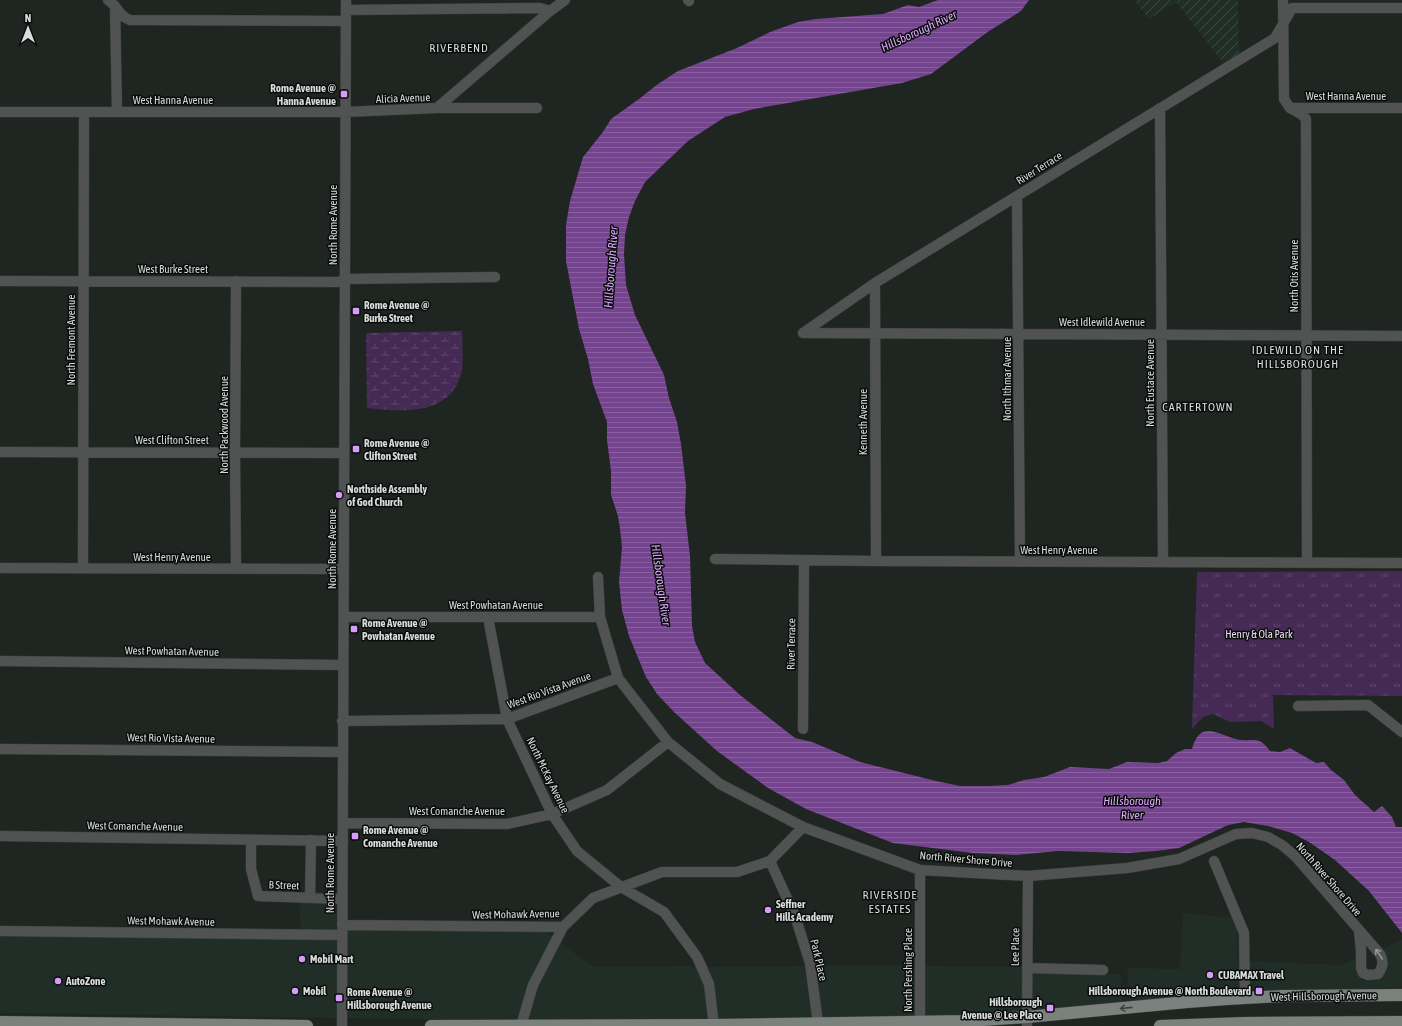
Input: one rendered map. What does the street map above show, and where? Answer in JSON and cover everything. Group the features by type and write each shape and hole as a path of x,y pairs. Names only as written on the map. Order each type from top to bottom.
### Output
{"main road":[{"name":"West Hillsborough Avenue","path":"431,1026 1027,1022 1181,1002 1283,996 1402,995"},
{"path":"0,1022 307,1026"},
{"path":"1160,1026 1402,1022"}],"street":[{"name":"Alicia Avenue","path":"345,112 437,108 550,11 565,0"},
{"path":"1283,0 1284,99 1290,108"},
{"path":"113,2 123,17 130,20 346,21"},
{"path":"113,2 117,112"},
{"path":"346,5 540,8 550,11"},
{"name":"North Rome Avenue","path":"342,1026 346,5"},
{"name":"River Terrace","path":"803,333 875,283 1275,38 1292,8 1402,8"},
{"path":"437,108 537,108"},
{"name":"North Eustace Avenue","path":"1160,108 1163,562"},
{"name":"West Hanna Avenue","path":"1290,108 1402,108"},
{"name":"North Otis Avenue","path":"1290,108 1301,114 1306,119 1307,562"},
{"name":"West Hanna Avenue","path":"0,112 345,112"},
{"name":"North Fremont Avenue","path":"83,568 84,112"},
{"name":"North Ithmar Avenue","path":"1017,196 1020,562"},
{"name":"West Burke Street","path":"0,281 338,282 345,278 495,277"},
{"name":"North Packwood Avenue","path":"236,281 236,569"},
{"name":"Kenneth Avenue","path":"875,283 876,561"},
{"name":"West Idlewild Avenue","path":"803,333 1402,336"},
{"name":"West Clifton Street","path":"0,452 344,453"},
{"name":"West Henry Avenue","path":"715,559 1020,562 1402,563"},
{"name":"River Terrace","path":"803,729 804,560"},
{"name":"West Henry Avenue","path":"0,568 344,569"},
{"name":"North River Shore Drive","path":"598,577 600,617 618,678 668,742 720,784 803,827 920,870 1028,876 1127,868 1179,859 1236,834 1252,833 1268,837 1295,856 1359,931"},
{"name":"West Powhatan Avenue","path":"344,617 600,617"},
{"name":"North McKay Avenue","path":"488,617 507,719 552,814 577,851 621,887 664,912 697,957 709,984 714,1025"},
{"name":"West Powhatan Avenue","path":"0,661 343,665"},
{"name":"West Rio Vista Avenue","path":"342,721 507,719 618,678"},
{"path":"1298,706 1368,705 1402,732"},
{"name":"West Comanche Avenue","path":"342,823 507,824 552,814 607,790 668,742"},
{"name":"West Rio Vista Avenue","path":"0,749 342,752"},
{"name":"West Mohawk Avenue","path":"0,931 342,930 562,927 593,898 662,872 737,872 770,861 803,827"},
{"name":"West Comanche Avenue","path":"0,836 343,840"},
{"name":"B Street","path":"251,840 251,869 258,896 342,899"},
{"path":"310,898 311,840"},
{"name":"Park Place","path":"770,861 795,916 810,963 818,1023"},
{"path":"1214,861 1244,933 1245,998"},
{"name":"North Pershing Place","path":"920,870 920,1022"},
{"name":"Lee Place","path":"1027,1022 1028,876"},
{"path":"521,1026 533,985 562,927"},
{"path":"1027,968 1103,970"}],"shaded area":[{"path":"1134,0 1238,0 1239,55 1224,64 1176,2 1149,19"},
{"path":"299,902 339,903 339,931 301,930"},
{"path":"1183,913 1233,918 1237,927 1237,960 1240,961 1241,993 1130,1002 1127,968 1180,969"},
{"path":"346,929 545,931 553,937 519,1020 346,1018"},
{"path":"0,935 338,939 338,1018 0,1013"},
{"path":"1402,940 1402,987 1249,993 1248,961 1341,965 1357,958 1357,968 1378,979 1381,949"},
{"path":"559,942 594,967 697,966 705,985 709,1018 527,1020 536,987"},
{"path":"807,966 814,1017 717,1018 705,967"},
{"path":"815,966 916,966 916,1016 822,1017"},
{"path":"924,966 1023,967 1023,1011 994,1014 923,1016"},
{"path":"1031,973 1120,974 1123,1002 1031,1011"}],"green space":[{"path":"462,331 462,370 455,388 446,398 423,408 409,410 367,408 366,333"},
{"name":"Henry & Ola Park","path":"1402,571 1402,696 1273,695 1274,729 1261,721 1230,722 1213,714 1203,717 1192,729 1197,572"}],"water":[{"name":"Hillsborough River","path":"938,0 1029,0 1021,11 989,31 931,74 902,83 754,109 725,117 688,141 645,182 629,217 625,235 624,254 626,285 635,315 664,375 669,398 677,422 686,486 685,513 690,556 692,626 695,642 705,663 740,695 795,738 812,742 860,762 960,786 1008,785 1024,780 1044,777 1070,767 1109,769 1127,762 1158,763 1167,761 1176,753 1185,749 1192,749 1196,739 1200,734 1206,731 1212,731 1240,740 1257,740 1263,743 1270,751 1280,752 1290,748 1316,763 1324,762 1331,770 1344,780 1355,795 1374,812 1382,806 1392,817 1396,827 1402,827 1402,933 1369,891 1335,860 1309,842 1292,833 1268,826 1244,822 1228,825 1179,848 1128,853 1058,851 1016,855 973,853 893,843 806,809 768,788 717,751 674,712 657,694 646,677 629,636 622,610 619,582 622,547 618,516 611,495 611,471 607,440 607,422 593,384 588,359 579,329 566,261 566,225 570,201 583,157 603,132 611,119 678,71 737,48 770,32 798,22 816,19 883,14 908,5 919,7"}],"place":[{"name":"Rome Avenue @ Hanna Avenue","path":"344,94"},
{"name":"Rome Avenue @ Burke Street","path":"356,311"},
{"name":"Rome Avenue @ Clifton Street","path":"356,449"},
{"name":"Northside Assembly of God Church","path":"339,495"},
{"name":"Rome Avenue @ Powhatan Avenue","path":"354,629"},
{"name":"Rome Avenue @ Comanche Avenue","path":"355,836"},
{"name":"Seffner Hills Academy","path":"768,910"},
{"name":"Mobil Mart","path":"302,959"},
{"name":"CUBAMAX Travel","path":"1210,975"},
{"name":"AutoZone","path":"58,981"},
{"name":"Mobil","path":"295,991"},
{"name":"Hillsborough Avenue @ North Boulevard","path":"1259,991"},
{"name":"Rome Avenue @ Hillsborough Avenue","path":"339,998"},
{"name":"Hillsborough Avenue @ Lee Place","path":"1050,1008"}],"district":[{"name":"RIVERBEND","path":"459,48"},
{"name":"IDLEWILD ON THE HILLSBOROUGH","path":"1298,357"},
{"name":"CARTERTOWN","path":"1198,407"},
{"name":"RIVERSIDE ESTATES","path":"890,902"}]}
